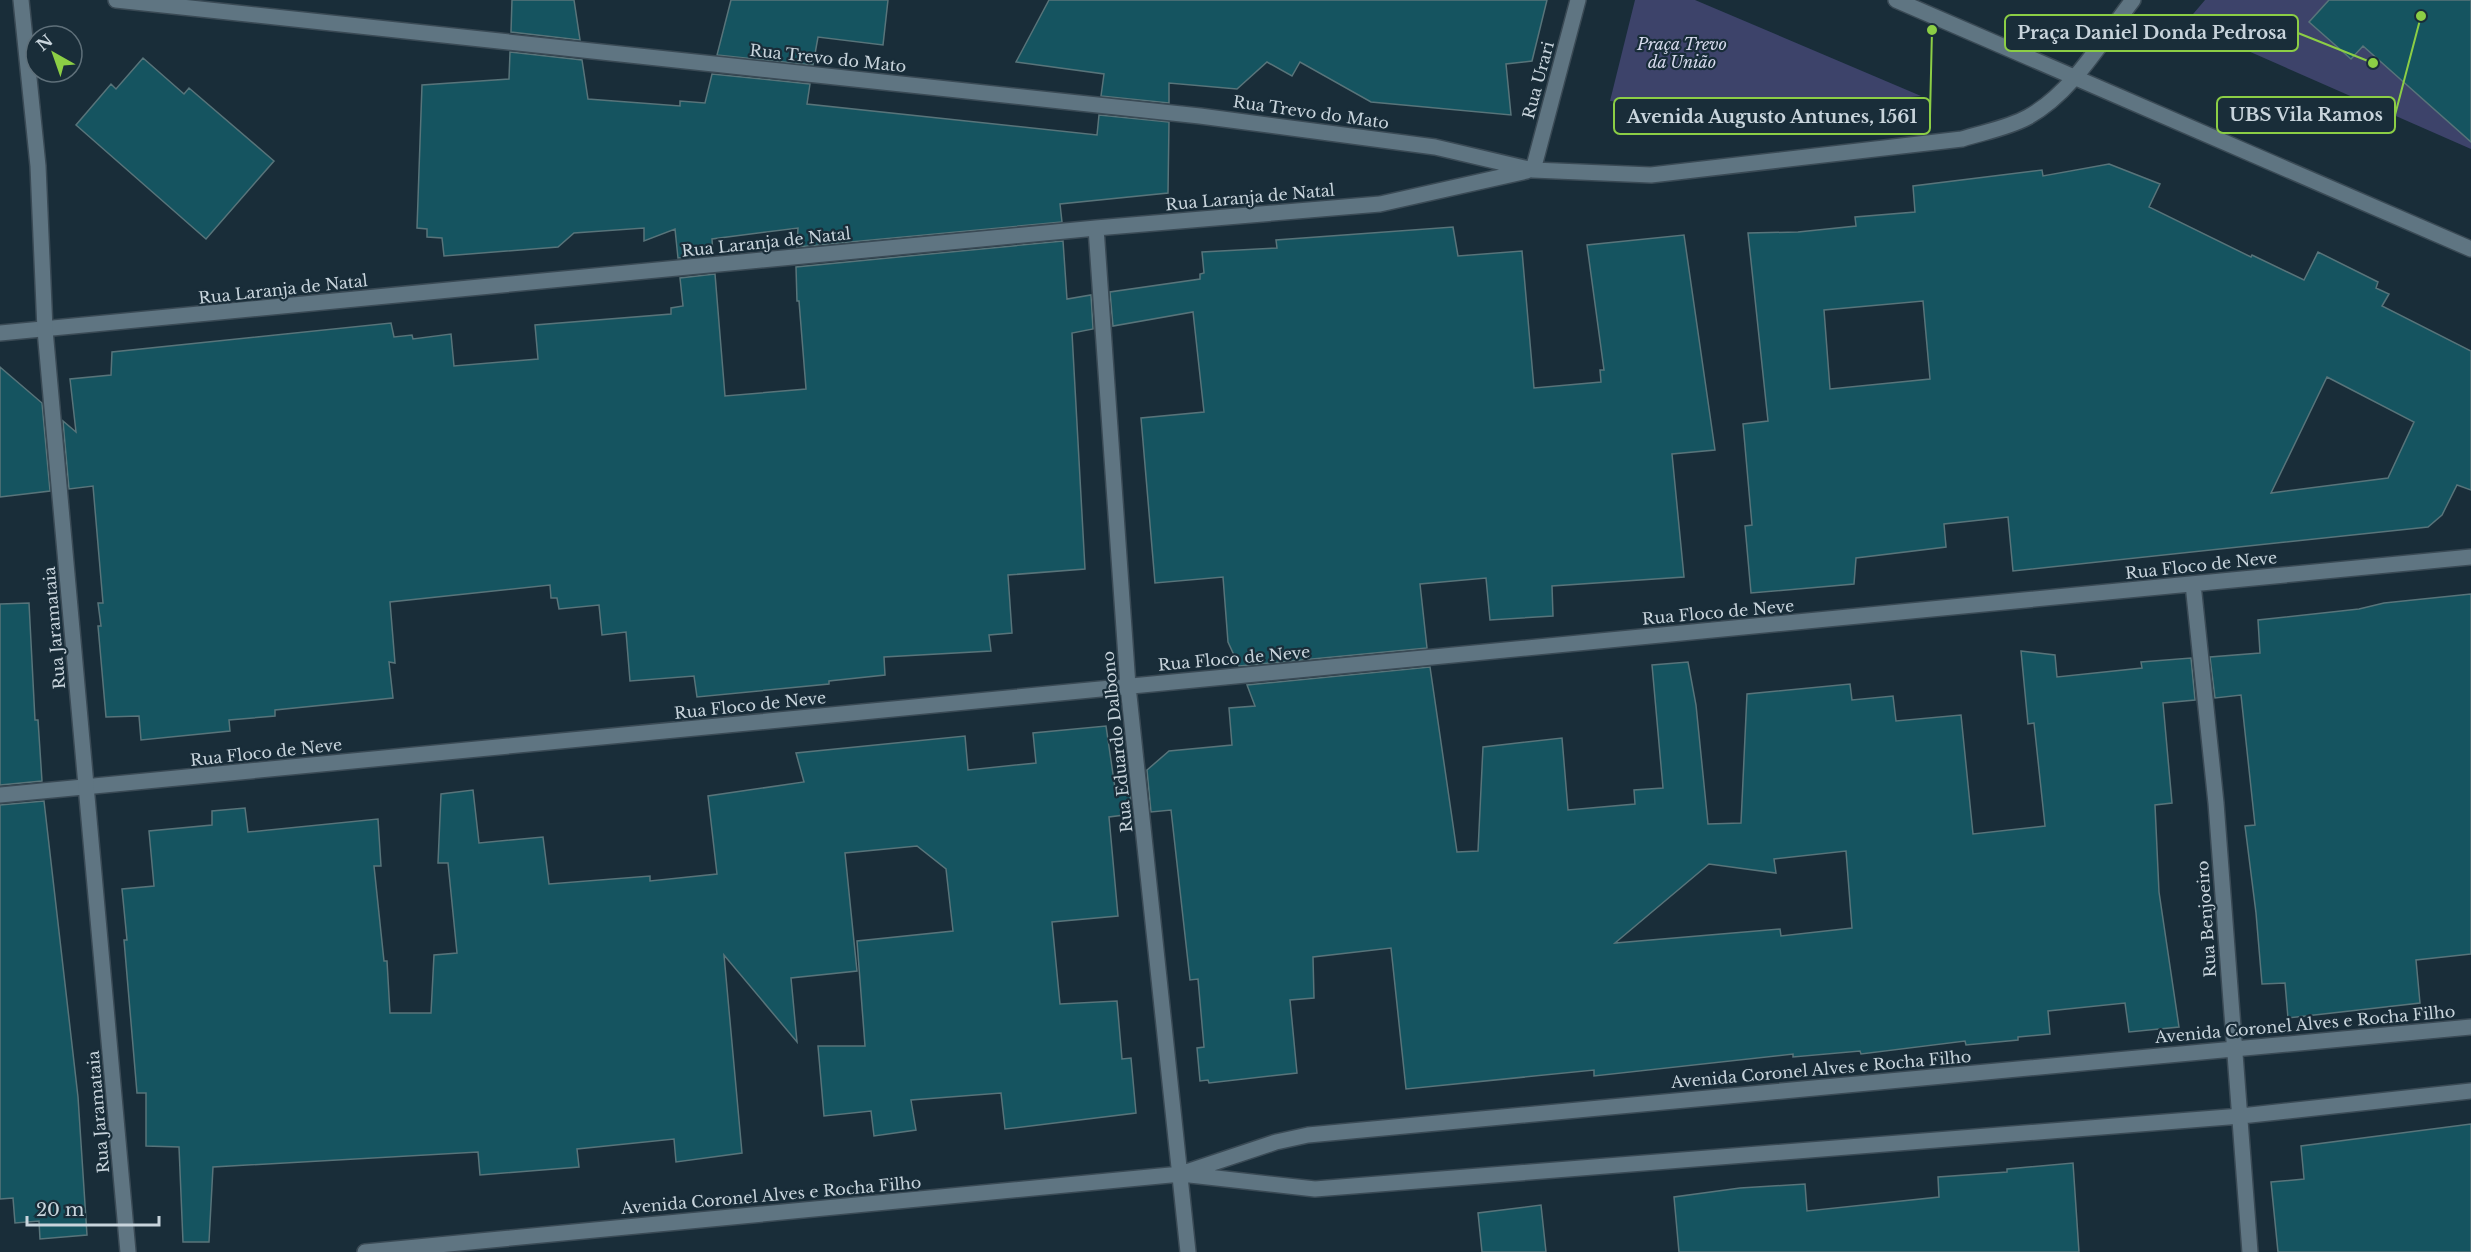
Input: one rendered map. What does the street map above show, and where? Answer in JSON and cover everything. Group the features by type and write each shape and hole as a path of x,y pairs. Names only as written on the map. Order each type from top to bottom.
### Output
{"street":[{"name":"Rua Jaramataia","path":"21,0 38,166 45,330 128,1252"},
{"name":"Rua Trevo do Mato","path":"116,0 1200,116 1435,147 1533,170"},
{"name":"Rua Urari","path":"1533,170 1578,0"},
{"path":"1896,0 2471,249"},
{"path":"1533,170 1652,175 1962,139 2028,117 2051,100 2075,76 2133,0"},
{"name":"Rua Laranja de Natal","path":"0,333 1096,228 1380,204 1533,170"},
{"name":"Rua Eduardo Dalbono","path":"1096,228 1128,686 1188,1252"},
{"name":"Rua Floco de Neve","path":"0,795 2471,557"},
{"name":"Rua Benjoeiro","path":"2193,585 2216,803 2250,1252"},
{"name":"Avenida Coronel Alves e Rocha Filho","path":"1181,1174 1276,1142 1308,1134 2471,1027"},
{"name":"Avenida Coronel Alves e Rocha Filho","path":"365,1252 1181,1174 1315,1189 2241,1116 2471,1091"}],"green space":[{"name":"Praça Trevo da União","path":"1635,0 1695,0 1921,96 1786,109 1710,109 1610,101"},
{"path":"2205,0 2471,0 2471,149 2189,25 2188,20"}],"building":[{"path":"512,0 574,0 580,40 511,32"},
{"path":"731,0 888,0 883,45 818,37 813,65 717,55"},
{"path":"1049,0 1547,0 1532,61 1506,64 1511,115 1371,102 1300,62 1292,76 1267,62 1237,89 1169,83 1169,103 1101,96 1104,74 1016,62"},
{"path":"2329,0 2471,0 2471,142 2363,46 2351,59 2309,22"},
{"path":"510,52 582,60 588,99 680,106 680,101 705,103 712,74 810,84 807,104 1097,135 1099,115 1169,122 1168,193 1060,204 1062,222 797,247 798,228 712,239 713,255 678,258 675,229 644,241 644,228 574,233 558,247 444,256 442,238 427,237 427,229 417,228 422,85 509,79"},
{"path":"143,58 184,94 189,88 274,161 206,239 76,125 111,84 116,89"},
{"path":"2109,164 2160,184 2149,207 2251,257 2252,255 2304,280 2318,252 2378,282 2376,288 2389,294 2382,306 2471,351 2471,490 2457,485 2442,515 2428,527 2013,571 2008,517 1944,524 1946,547 1856,558 1854,584 1751,593 1745,526 1752,525 1743,424 1768,421 1748,233 1798,232 1856,226 1855,217 1915,212 1913,186 2042,170 2043,176","holes":["1923,301 1930,379 1830,389 1824,310","2327,377 2414,422 2388,478 2271,493"]},
{"path":"1453,227 1458,256 1522,251 1534,388 1601,382 1600,370 1604,370 1587,245 1684,235 1715,450 1672,454 1684,577 1552,586 1553,616 1490,620 1486,578 1420,584 1427,648 1239,666 1228,642 1223,577 1155,583 1141,418 1204,412 1193,312 1113,326 1110,292 1200,279 1200,274 1204,273 1202,252 1277,248 1276,240"},
{"path":"1063,241 1067,299 1091,295 1093,329 1072,333 1085,569 1008,575 1012,633 989,635 991,651 884,657 885,675 829,681 829,684 697,697 694,676 630,681 626,632 602,635 599,605 559,609 557,598 551,598 550,585 390,602 395,663 389,662 393,698 275,710 275,716 229,720 230,731 141,740 139,716 106,717 98,626 101,626 98,603 103,603 93,486 69,489 63,421 76,432 70,379 111,375 112,352 391,323 394,337 412,335 413,339 451,334 454,366 538,359 535,325 671,314 671,308 683,306 680,278 715,274 725,396 806,389 796,267"},
{"path":"0,367 42,403 50,491 0,497"},
{"path":"2471,594 2471,954 2416,960 2420,1003 2288,1018 2285,983 2262,984 2245,826 2255,825 2241,695 2215,698 2210,657 2260,653 2258,620"},
{"path":"29,603 35,720 38,720 42,781 0,785 0,604"},
{"path":"2021,651 2055,655 2057,677 2142,668 2141,662 2191,658 2195,700 2163,703 2172,803 2155,805 2159,892 2179,1027 2129,1032 2125,1003 2048,1011 2050,1034 2018,1037 2018,1040 1966,1045 1965,1041 1861,1054 1860,1051 1793,1057 1793,1054 1594,1076 1594,1070 1406,1089 1391,948 1313,957 1314,998 1290,1000 1297,1073 1209,1083 1208,1080 1200,1081 1197,1048 1204,1047 1198,979 1190,980 1171,810 1151,812 1147,770 1169,751 1232,745 1229,708 1255,706 1247,685 1430,667 1457,852 1478,851 1483,747 1562,738 1568,810 1635,804 1634,790 1663,788 1652,665 1688,662 1696,705 1708,824 1741,823 1747,694 1850,684 1852,700 1893,696 1896,721 1961,715 1973,834 2045,826 2034,723 2028,724","holes":["1846,851 1852,928 1781,936 1780,929 1615,943 1709,864 1776,873 1774,859"]},
{"path":"1106,726 1116,795 1129,785 1132,814 1109,817 1118,916 1052,922 1060,1004 1117,1001 1122,1059 1131,1058 1136,1113 1005,1129 1001,1093 911,1100 916,1130 874,1136 871,1111 824,1116 818,1046 865,1046 857,941 953,931 946,869 917,846 845,853 857,971 791,978 797,1042 724,955 742,1153 676,1162 674,1139 577,1149 579,1167 480,1175 478,1152 213,1167 209,1242 183,1242 179,1147 146,1146 146,1093 137,1093 124,940 127,940 122,889 154,886 149,831 212,825 212,811 245,808 248,832 378,819 381,866 374,866 384,961 387,961 390,1013 431,1013 434,955 457,953 448,863 438,863 441,794 473,790 479,843 543,837 549,884 650,876 650,881 717,874 708,796 804,782 796,753 965,736 968,770 1036,763 1033,733"},
{"path":"44,801 78,1097 87,1235 40,1239 39,1221 15,1223 13,1198 0,1199 0,805"},
{"path":"2471,1124 2471,1252 2278,1252 2271,1182 2304,1179 2301,1146"},
{"path":"2073,1163 2079,1252 1679,1252 1674,1197 1740,1188 1805,1184 1807,1211 1939,1197 1938,1177 2007,1172 2007,1169"},
{"path":"1541,1205 1546,1252 1482,1252 1478,1213"}],"place":[{"name":"UBS Vila Ramos","path":"2421,16"},
{"name":"Avenida Augusto Antunes, 1561","path":"1932,30"},
{"name":"Praça Daniel Donda Pedrosa","path":"2373,63"}]}
